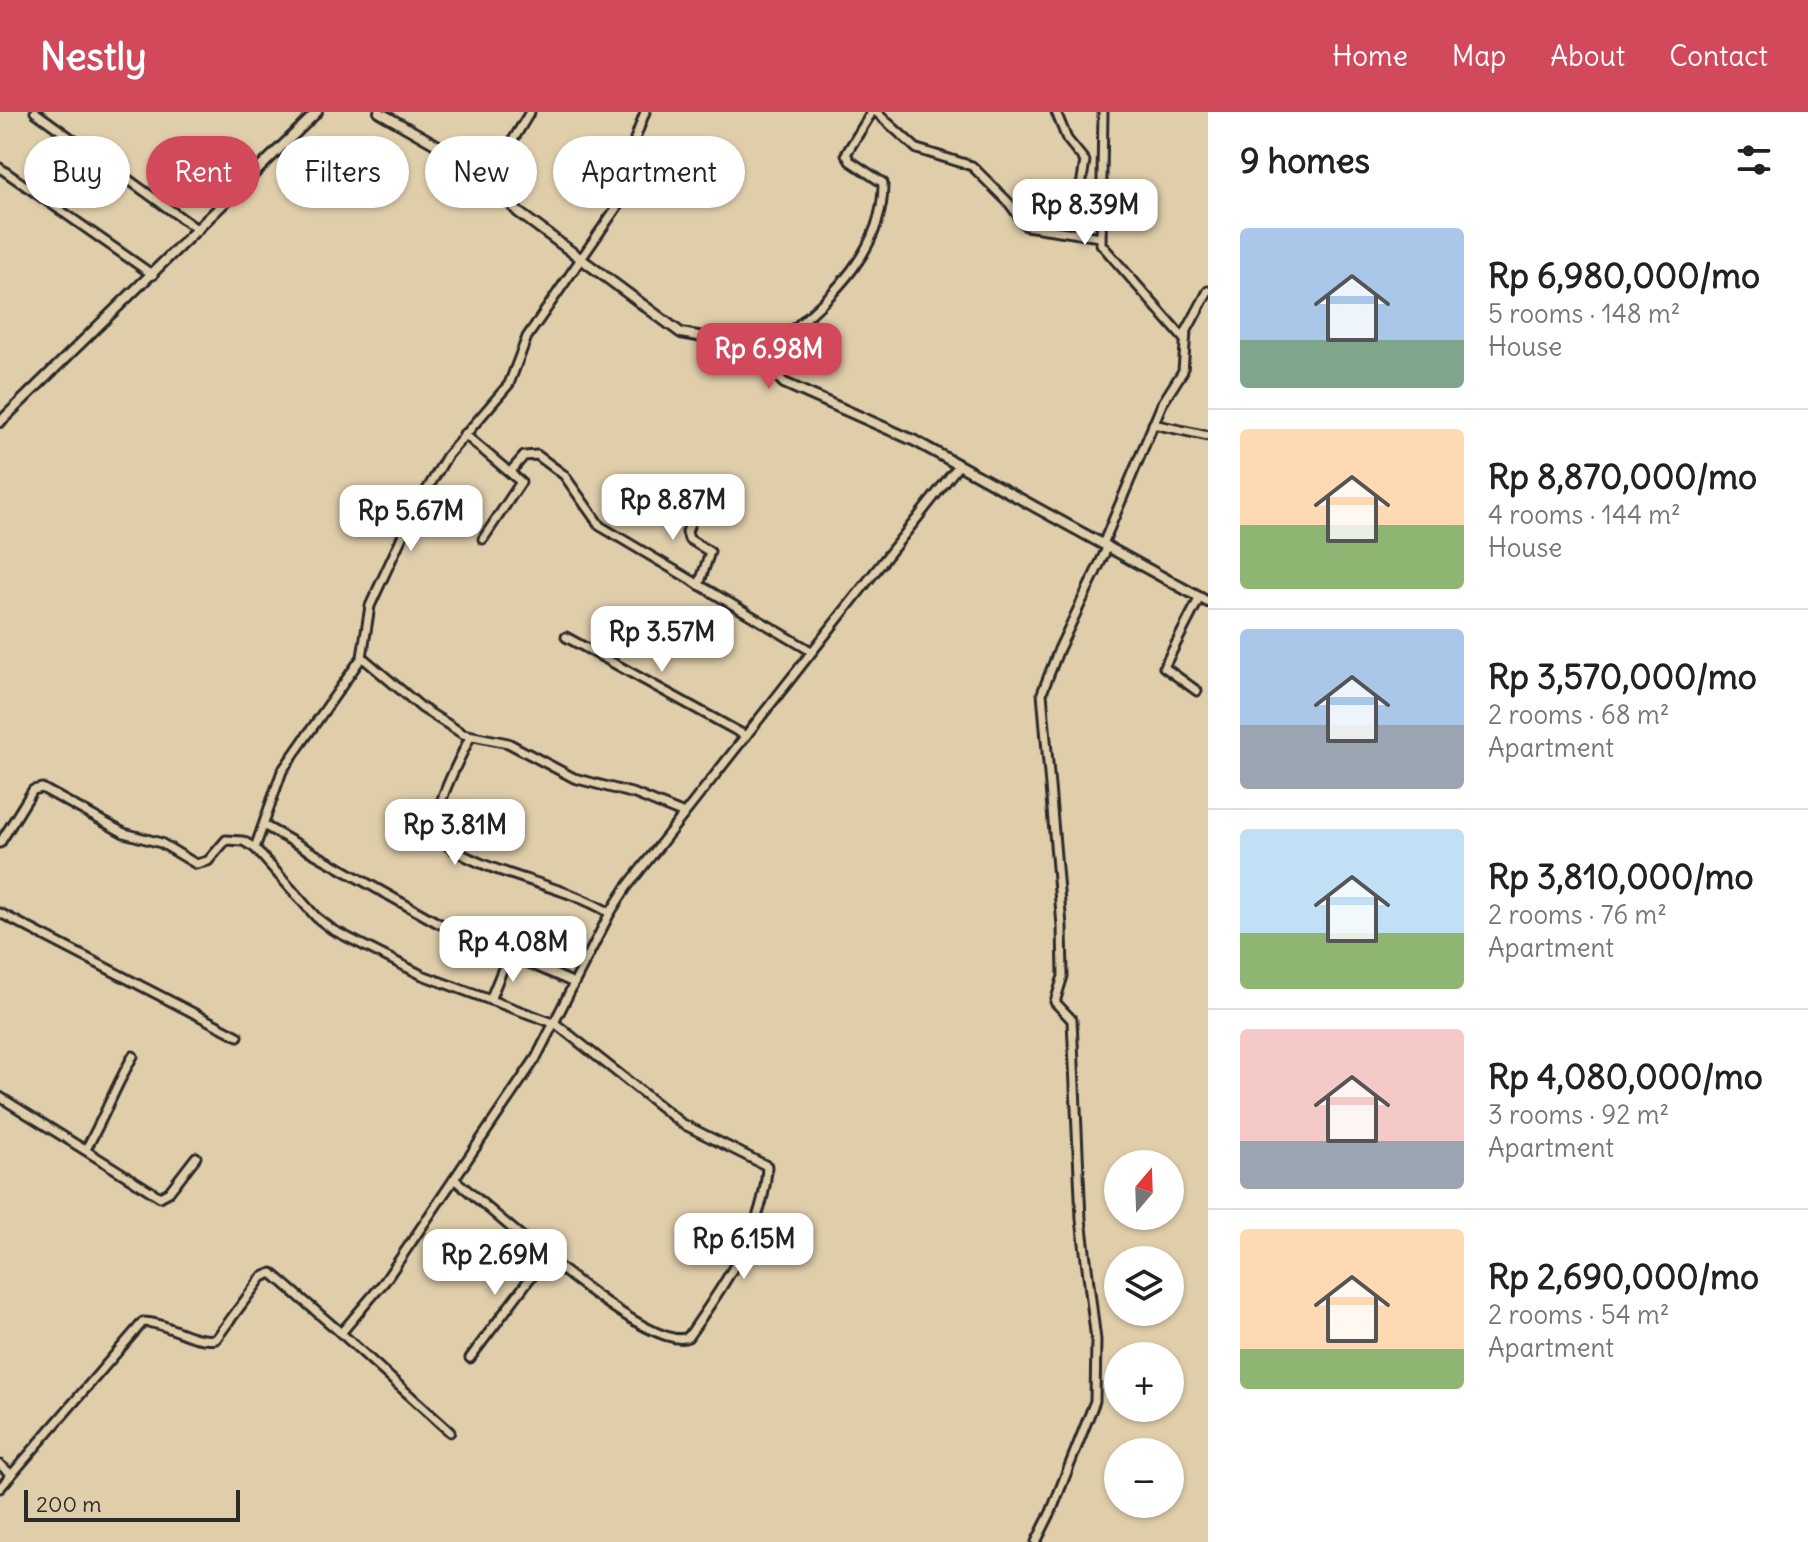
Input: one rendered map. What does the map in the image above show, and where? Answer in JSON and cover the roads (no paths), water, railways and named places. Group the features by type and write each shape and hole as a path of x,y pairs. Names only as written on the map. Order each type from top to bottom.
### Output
{"street":[{"path":"35,112 198,230"},
{"path":"0,422 317,112"},
{"path":"379,112 425,139"},
{"path":"515,136 530,112"},
{"path":"255,848 282,771 362,657 368,615 380,580 412,515 464,434 509,384 522,346 646,165 635,139 645,112"},
{"path":"759,360 842,285 874,238 883,183 850,161 846,154 874,112 917,149 972,166 1015,210 1025,225 1100,237"},
{"path":"1056,112 1067,139 1085,161 1078,204 1079,233"},
{"path":"1103,112 1100,237 1104,251 1184,339"},
{"path":"0,168 153,275"},
{"path":"515,208 579,260 681,333 747,345 784,383 915,441 1204,600 1164,667 1197,691"},
{"path":"1036,1542 1092,1412 1096,1355 1081,1219 1072,1020 1055,1002 1063,976 1062,926 1042,698 1059,649 1106,545 1153,424 1183,371 1184,339 1208,291"},
{"path":"1153,424 1208,436"},
{"path":"464,434 520,479 521,485 483,539"},
{"path":"510,472 524,456 537,455 567,477 600,526 811,651"},
{"path":"341,1333 385,1281 556,1024 610,913 684,814 959,465"},
{"path":"677,486 689,489 700,497 687,532 689,539 710,552 699,585"},
{"path":"566,637 746,736"},
{"path":"362,657 422,708 470,737 508,743 574,778 635,794 684,814"},
{"path":"470,737 451,776 436,825 441,840 460,853 581,897 610,913"},
{"path":"0,843 33,790 42,788 124,833 161,843 196,864 208,861 230,838 255,848 316,917 333,930 422,975 556,1024 656,1099 681,1123 767,1166 756,1219 731,1273 704,1316 683,1340 653,1334 633,1322 546,1257 454,1179"},
{"path":"265,826 438,923 574,983"},
{"path":"0,913 238,1036"},
{"path":"490,1000 508,956"},
{"path":"86,1149 104,1116 111,1092 133,1056"},
{"path":"0,1097 163,1198 196,1157"},
{"path":"470,1358 546,1257"},
{"path":"0,1488 144,1321 202,1340 216,1339 262,1277 272,1273 450,1432"},
{"path":"0,1465 11,1474"}]}
